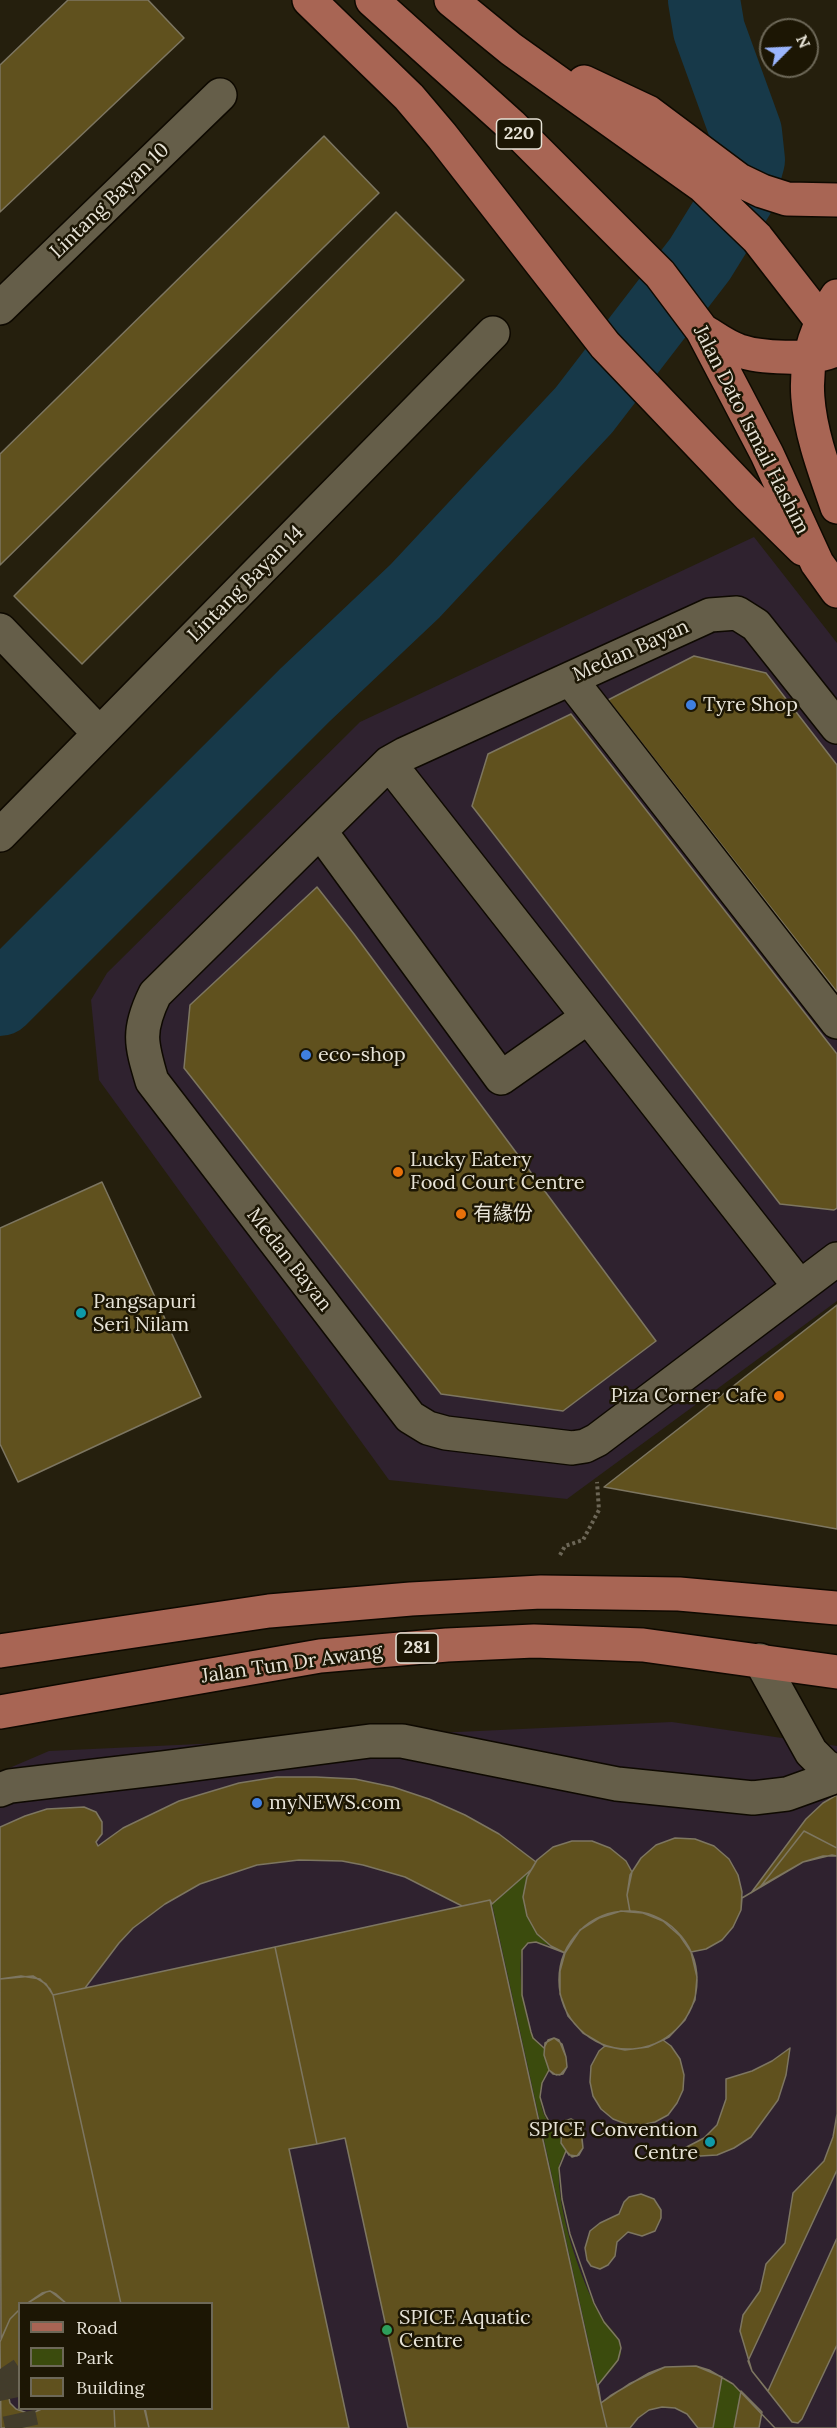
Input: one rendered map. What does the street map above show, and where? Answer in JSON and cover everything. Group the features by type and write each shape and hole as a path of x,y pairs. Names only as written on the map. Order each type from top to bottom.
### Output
{"main road":[{"path":"309,0 409,97 436,128 605,345 750,497 817,563"},
{"name":"Jalan Dato Ismail Hashim","path":"372,0 511,125 660,274 696,321 767,454 817,563 837,591"},
{"path":"451,0 511,49 709,174 829,332"},
{"path":"709,174 739,180 787,199 837,200"},
{"path":"696,321 737,351 753,355 829,332"},
{"path":"829,332 808,411 813,438 837,507"},
{"path":"0,1651 269,1611 411,1599 541,1592 679,1594 837,1608"},
{"name":"Jalan Tun Dr Awang","path":"0,1712 34,1704 320,1656 447,1645 534,1641 643,1645 760,1659 837,1672"},
{"path":"0,1728 34,1704"}],"street":[{"name":"Lintang Bayan 10","path":"0,308 220,95"},
{"name":"Lintang Bayan 14","path":"0,835 493,333"},
{"name":"Medan Bayan","path":"837,728 756,625 737,613 710,615 405,754 389,763 156,994 145,1016 142,1048 152,1081 410,1417 428,1428 446,1433 572,1448 585,1446 597,1440 837,1259"},
{"path":"0,630 99,733"},
{"path":"570,679 837,1022"},
{"path":"389,763 800,1287"},
{"path":"320,831 501,1078 588,1017"},
{"path":"760,1659 811,1752 837,1774"},
{"path":"0,1790 10,1786 370,1741 402,1741 617,1784 753,1798 787,1794 837,1774"}],"path":[{"path":"541,1592 565,1546 583,1540 599,1510 596,1495 597,1440"}],"shaded area":[{"path":"754,537 837,643 837,1301 567,1499 389,1480 99,1080 91,1000 107,973 360,722"},
{"path":"672,1722 837,1746 837,2428 0,2428 0,1772 49,1751"}],"green space":[{"path":"532,1869 524,1894 524,1905 528,1919 551,1946 537,1942 528,1943 523,1948 521,1958 522,1986 529,2027 533,2036 544,2048 549,2070 541,2085 541,2104 547,2120 560,2132 561,2143 566,2151 559,2166 559,2184 565,2222 577,2262 599,2313 621,2346 618,2361 598,2385 492,1904"},
{"path":"722,2377 741,2391 734,2428 713,2428"}],"building":[{"path":"68,0 148,0 184,38 0,212 0,65"},
{"path":"324,136 379,193 0,565 0,454"},
{"path":"396,212 464,280 82,664 14,596"},
{"path":"694,656 766,673 837,765 837,992 608,700"},
{"path":"571,714 837,1054 837,1208 834,1210 780,1204 472,806 488,754"},
{"name":"Lucky Eatery Food Court Centre","path":"317,887 656,1341 563,1411 441,1394 184,1068 190,1005"},
{"name":"Pangsapuri Seri Nilam","path":"102,1182 201,1397 18,1482 0,1444 0,1228"},
{"name":"Piza Corner Cafe","path":"837,1305 837,1529 604,1487"},
{"path":"277,1777 355,1779 393,1787 429,1799 465,1815 499,1834 536,1862 532,1869 492,1904 490,1900 462,1906 405,1877 363,1865 342,1861 299,1860 257,1865 200,1884 165,1904 133,1928 85,1988 53,1995 46,1984 33,1976 0,1979 0,1827 47,1809 84,1807 96,1812 102,1822 102,1834 96,1842 98,1846 123,1828 179,1801 239,1783"},
{"path":"837,1795 837,1848 804,1831 761,1886 751,1893 806,1819 823,1803"},
{"path":"804,1831 837,1848 837,1856 823,1856 803,1862 761,1886"},
{"path":"675,1838 695,1839 714,1846 729,1859 738,1875 742,1892 741,1910 733,1927 722,1940 706,1949 691,1952 680,1936 663,1921 643,1913 630,1912 627,1895 630,1875 641,1858 656,1845"},
{"path":"572,1841 592,1841 610,1848 626,1861 632,1872 627,1895 630,1912 621,1911 599,1918 580,1930 565,1953 551,1946 537,1934 527,1916 523,1897 527,1877 537,1860 553,1847"},
{"name":"SPICE Convention Centre","path":"832,1855 837,1856 837,2428 775,2428 733,2384 709,2370 696,2366 665,2367 629,2384 601,2403 598,2385 618,2360 621,2348 619,2340 604,2322 594,2303 570,2234 562,2199 559,2168 566,2151 572,2157 579,2155 583,2148 582,2138 575,2121 571,2119 564,2121 560,2132 552,2127 545,2114 540,2097 542,2083 549,2070 556,2075 563,2074 567,2067 566,2057 559,2040 554,2038 548,2040 544,2048 533,2038 522,1995 522,1950 528,1943 536,1942 565,1953 560,1971 560,1994 568,2016 583,2033 605,2046 599,2051 591,2066 590,2082 593,2096 601,2109 613,2119 626,2124 641,2125 655,2122 668,2115 683,2090 684,2075 680,2059 671,2046 663,2040 669,2037 685,2020 695,2000 697,1977 691,1952 706,1949 722,1940 733,1927 741,1910 742,1898 803,1862"},
{"name":"SPICE Convention Centre","path":"832,1855 837,1856 837,2114 833,2137 824,2161 793,2193 785,2243 766,2264 760,2291 743,2315 740,2331 752,2371 792,2422 798,2423 837,2345 837,2428 775,2428 733,2384 709,2370 696,2366 665,2367 629,2384 601,2403 598,2385 618,2360 621,2348 619,2340 604,2322 594,2303 570,2234 562,2199 559,2168 566,2151 572,2157 579,2155 583,2148 582,2138 575,2121 571,2119 564,2121 560,2132 552,2127 545,2114 540,2097 542,2083 549,2070 556,2075 563,2074 567,2067 566,2057 559,2040 554,2038 548,2040 544,2048 533,2038 522,1995 522,1950 528,1943 536,1942 565,1953 560,1971 560,1994 568,2016 583,2033 605,2046 599,2051 591,2066 590,2082 593,2096 601,2109 613,2119 626,2124 641,2125 655,2122 668,2115 683,2090 684,2075 680,2059 671,2046 663,2040 669,2037 685,2020 695,2000 697,1977 691,1952 706,1949 722,1940 733,1927 741,1910 742,1898 803,1862","holes":["790,2048 786,2075 778,2100 751,2137 717,2155 700,2156 679,2151 704,2138 717,2125 726,2099 726,2079 752,2071 772,2061","641,2194 654,2199 661,2210 661,2218 655,2231 642,2236 628,2232 617,2242 615,2256 608,2265 600,2269 591,2266 587,2260 585,2248 590,2231 600,2223 619,2214 629,2197"]},
{"path":"490,1900 607,2428 408,2428 345,2138 317,2144 275,1947"},
{"path":"628,1911 654,1917 677,1931 691,1954 697,1980 691,2006 677,2029 654,2043 628,2049 602,2043 579,2029 565,2006 559,1980 565,1954 579,1931 602,1917"},
{"path":"275,1947 317,2144 289,2149 349,2428 149,2428 145,2410 213,2410 213,2302 121,2302 53,1995"},
{"path":"21,1976 40,1979 53,1995 121,2302 65,2302 56,2294 46,2292 29,2302 18,2302 18,2311 10,2319 1,2339 0,1979"},
{"path":"554,2038 562,2044 566,2057 567,2067 560,2075 553,2074 549,2070 544,2055 545,2043"},
{"path":"663,2040 671,2046 680,2059 684,2075 683,2090 677,2103 668,2115 655,2122 641,2125 626,2124 613,2119 601,2109 593,2096 590,2082 591,2066 599,2051 605,2046 625,2050 648,2047"},
{"path":"569,2120 575,2121 581,2132 583,2148 577,2156 569,2155 561,2143 562,2124"},
{"path":"837,2170 837,2238 768,2391 752,2371 748,2361"},
{"path":"50,2291 64,2302 29,2302 42,2293"},
{"path":"18,2311 18,2373 9,2382 7,2389 10,2403 16,2409 30,2414 39,2410 114,2410 115,2428 1,2428 0,2342 10,2319"},
{"path":"696,2366 722,2377 713,2428 698,2428 687,2414 675,2408 662,2407 649,2410 630,2428 607,2428 601,2403 610,2396 649,2373 665,2367"},
{"path":"741,2391 762,2412 759,2428 734,2428"},
{"path":"114,2410 144,2410 149,2428 115,2428"}],"waterway":[{"path":"0,1000 305,695 415,591 584,410 700,259 739,196 749,160 746,132 709,30 704,0"},
{"path":"742,121 769,112"}],"tunnel":[{"path":"0,2369 14,2390 18,2409"},
{"path":"18,2410 22,2428"}],"place":[{"name":"Tyre Shop","path":"691,705"},
{"name":"eco-shop","path":"306,1055"},
{"name":"Lucky Eatery Food Court Centre","path":"398,1172"},
{"name":"有緣份","path":"461,1214"},
{"name":"Pangsapuri Seri Nilam","path":"81,1313"},
{"name":"Piza Corner Cafe","path":"779,1396"},
{"name":"myNEWS.com","path":"257,1803"},
{"name":"SPICE Convention Centre","path":"710,2142"},
{"name":"SPICE Aquatic Centre","path":"387,2330"}]}
